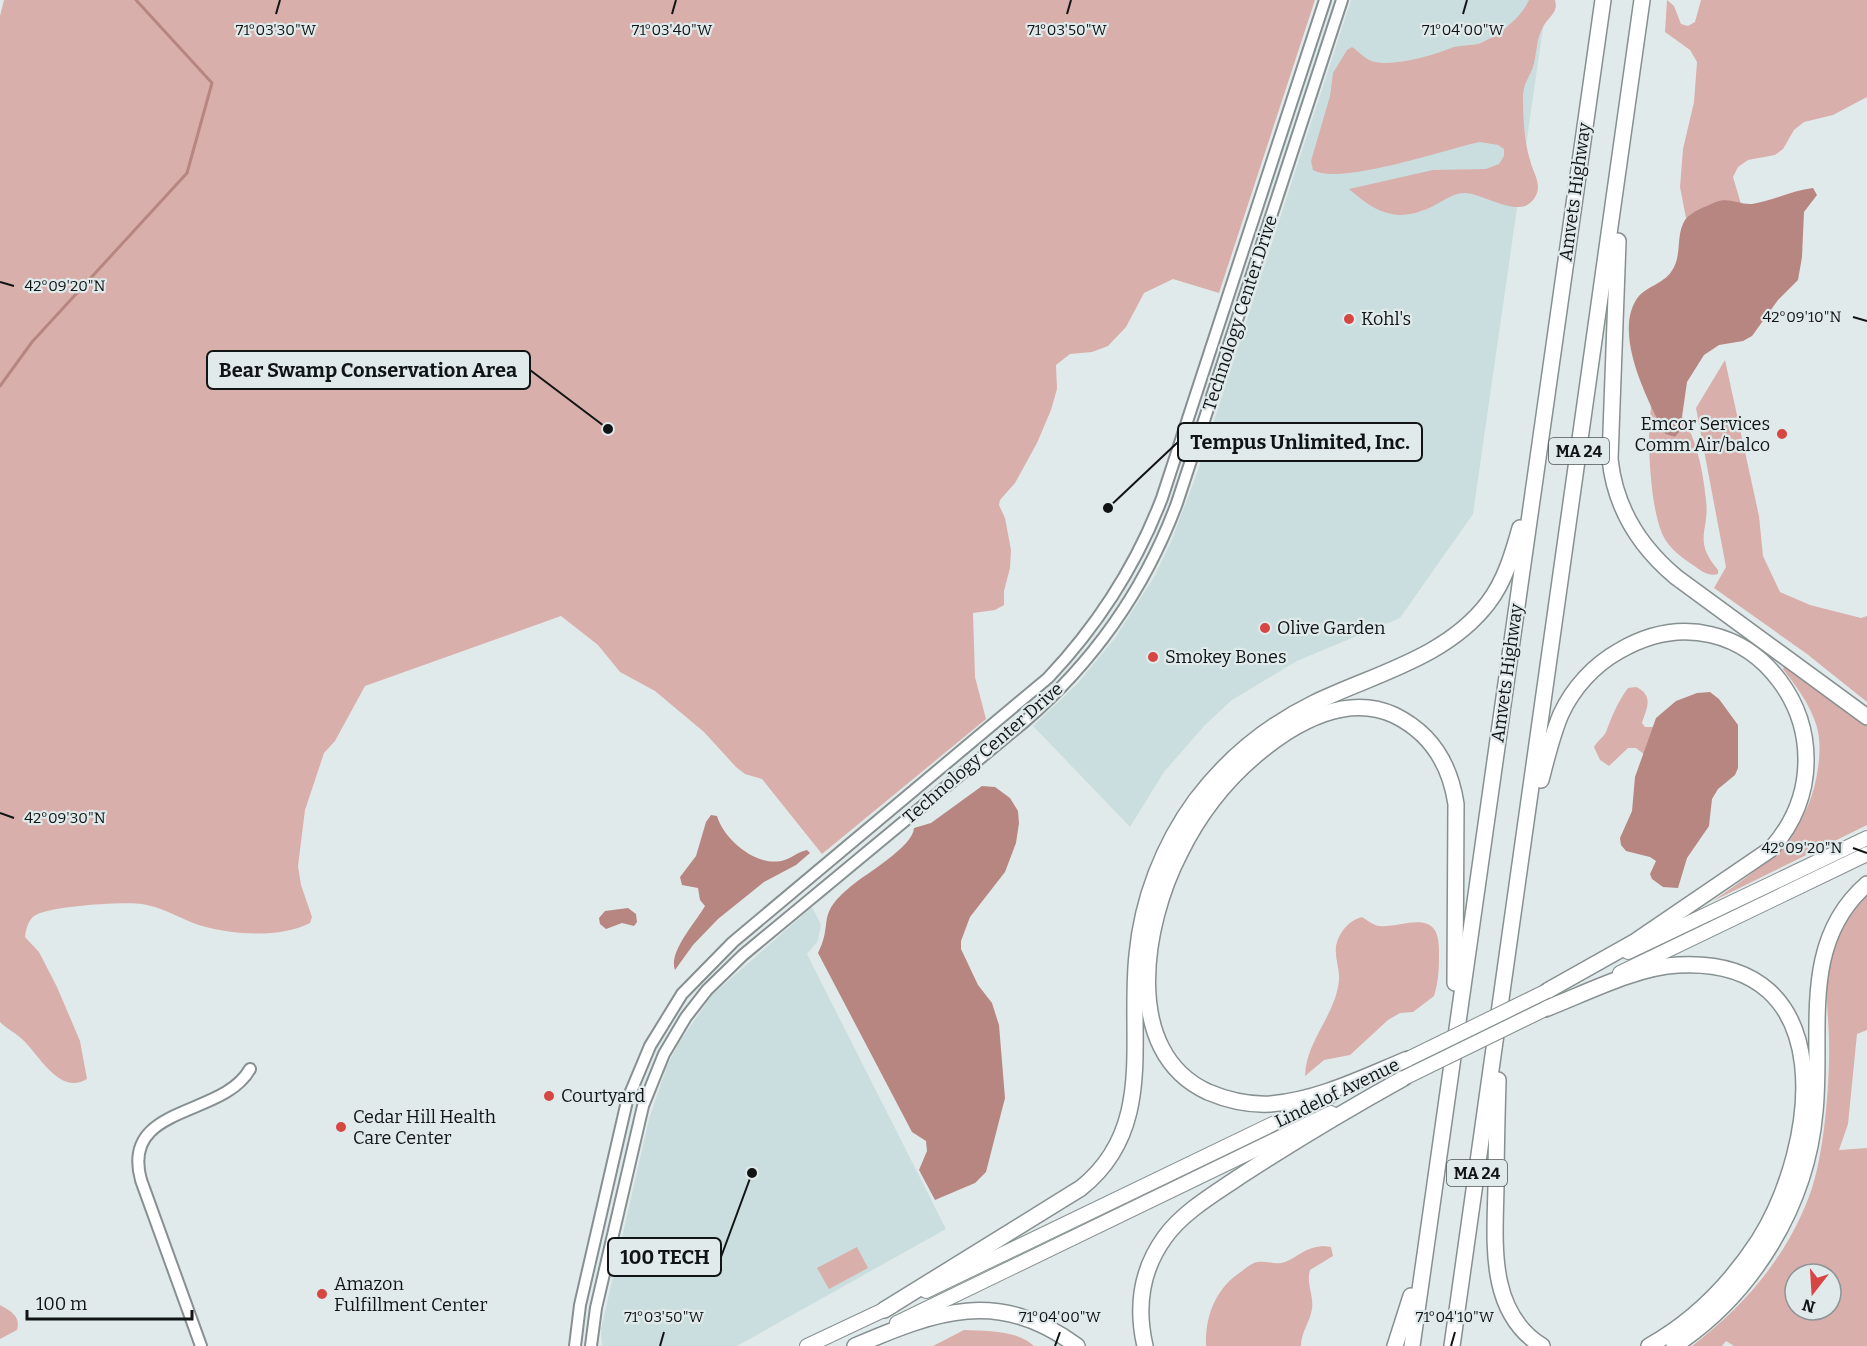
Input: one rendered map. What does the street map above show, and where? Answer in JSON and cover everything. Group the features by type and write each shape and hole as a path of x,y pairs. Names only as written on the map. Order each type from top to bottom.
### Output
{"highway":[{"name":"Amvets Highway","path":"1412,1346 1603,0"},
{"name":"MA 24","path":"1452,1346 1642,0"},
{"path":"1635,54 1613,313 1609,441 1611,468 1617,493 1631,526 1661,565 1867,717"},
{"path":"884,1310 1081,1188 1108,1162 1130,1116 1137,956 1142,921 1159,868 1177,830 1218,774 1269,728 1312,703 1435,650 1477,616 1493,596 1512,553 1524,513 1544,413"},
{"path":"1515,903 1555,728 1570,699 1598,666 1621,650 1645,638 1669,633 1693,632 1710,634 1741,645 1762,659 1782,677 1800,705 1808,729 1811,753 1808,786 1796,817 1788,830 1759,859 1716,888 1636,941 1548,991"},
{"path":"1408,1059 1313,1096 1268,1104 1235,1101 1202,1089 1182,1076 1159,1046 1150,1014 1148,980 1155,924 1171,873 1188,837 1220,791 1259,753 1304,722 1329,711 1345,708 1384,711 1418,729 1443,759 1452,781 1457,821 1455,999 1451,1069"},
{"path":"1674,1346 1705,1322 1739,1289 1770,1246 1793,1202 1806,1163 1815,1112 1822,956 1832,926 1845,905 1867,884"},
{"path":"1545,1009 1655,969 1697,965 1726,970 1765,988 1787,1013 1799,1038 1804,1078 1799,1132 1788,1179 1768,1222 1742,1264 1717,1293 1673,1330 1649,1346"},
{"path":"1501,1000 1496,1151 1496,1270 1505,1301 1513,1316 1527,1334 1542,1346"},
{"path":"1145,1346 1141,1313 1142,1288 1157,1249 1177,1223 1272,1156 1404,1078"},
{"path":"1395,1346 1417,1274 1435,1184"},
{"path":"854,1346 924,1318 953,1311 978,1310 1026,1318 1058,1333 1077,1346"}],"main road":[{"name":"Lindelof Avenue","path":"807,1346 1867,838"},
{"name":"Lindelof Avenue","path":"854,1346 1867,854"}],"street":[{"name":"Technology Center Drive","path":"575,1346 580,1305 627,1101 650,1046 682,994 733,942 1027,698 1083,639 1130,567 1162,498 1325,0"},
{"name":"Technology Center Drive","path":"591,1346 596,1308 643,1106 664,1054 695,1004 743,955 1024,722 1059,690 1107,634 1145,575 1178,503 1342,0"},
{"path":"201,1346 141,1180 138,1155 144,1139 157,1125 232,1091 243,1081 250,1069"}],"shaded area":[{"path":"4,0 1315,0 1219,293 1173,279 1144,293 1126,327 1108,346 1092,352 1070,354 1056,365 1057,389 1051,410 1037,443 1015,483 1000,500 999,505 1005,518 1011,550 1004,605 995,610 973,613 975,677 986,719 822,854 762,779 745,774 736,767 704,732 655,691 620,672 598,645 561,616 365,686 335,741 324,753 305,810 298,866 301,885 312,917 310,923 284,931 252,934 206,927 156,907 133,903 54,909 41,912 30,920 25,937 39,952 80,1041 87,1079 77,1083 68,1082 51,1072 23,1040 0,1022 0,16"},
{"path":"1351,0 1547,0 1473,514 1400,618 1297,661 1232,700 1205,725 1164,772 1130,827 1033,726 1077,684 1115,638 1154,577 1170,544 1196,476"},
{"path":"1529,0 1555,0 1556,4 1554,12 1541,32 1533,67 1523,92 1526,145 1538,187 1536,196 1530,203 1524,206 1508,206 1472,194 1461,193 1422,211 1399,215 1369,205 1349,189 1433,170 1486,169 1499,164 1504,156 1504,149 1498,145 1480,142 1369,170 1327,174 1313,170 1311,161 1330,96 1333,73 1347,50 1352,47 1371,61 1393,63 1424,57 1454,47 1478,44 1508,26"},
{"path":"1667,0 1674,6 1681,24 1688,26 1695,22 1701,0 1867,0 1867,97 1833,115 1804,122 1794,130 1783,149 1775,155 1748,160 1738,167 1733,177 1741,204 1719,202 1686,218 1680,187 1683,149 1694,102 1697,62 1690,50 1665,32"},
{"path":"1813,188 1817,195 1804,212 1802,257 1798,280 1778,300 1752,336 1743,341 1719,345 1704,355 1687,382 1680,431 1675,437 1665,434 1643,387 1631,350 1630,315 1636,300 1668,276 1675,266 1680,233 1687,217 1720,201 1752,204"},
{"path":"1725,360 1759,516 1763,556 1780,592 1810,605 1861,618 1867,616 1867,702 1807,654 1714,588 1726,567 1696,408"},
{"path":"1652,403 1665,434 1675,437 1680,431 1681,415 1691,434 1701,467 1706,500 1704,543 1718,574 1705,573 1688,562 1673,550 1662,534 1654,500 1650,466 1649,431"},
{"path":"1785,665 1867,726 1867,825 1713,901 1749,875 1780,848 1803,816 1811,796 1819,762 1818,730 1806,702 1783,669"},
{"path":"1636,687 1646,694 1648,703 1642,723 1645,727 1653,727 1645,755 1636,748 1628,748 1609,766 1600,760 1594,747 1606,732 1628,688"},
{"path":"1710,692 1719,699 1738,725 1738,768 1735,775 1718,789 1712,799 1709,826 1687,858 1678,888 1663,887 1652,879 1650,874 1656,861 1650,857 1626,851 1621,845 1620,838 1632,811 1635,777 1656,718 1676,701 1697,693"},
{"path":"982,786 995,787 1010,798 1018,811 1019,823 1016,843 1005,872 970,917 961,941 961,949 978,985 992,1003 999,1025 1005,1098 986,1172 975,1183 935,1200 919,1170 927,1151 926,1141 912,1132 818,953 823,942 829,912 839,897 897,852 912,835 914,828 931,823"},
{"path":"711,815 717,816 726,834 734,842 761,859 781,861 803,851 807,850 810,853 796,865 764,882 718,919 693,945 675,970 675,955 679,946 705,906 700,900 698,888 682,885 680,877 696,856 706,822"},
{"path":"1867,895 1867,1030 1857,1034 1848,1124 1839,1150 1867,1148 1867,1346 1734,1346 1726,1341 1722,1346 1692,1346 1730,1313 1764,1276 1792,1234 1812,1188 1820,1156 1827,1097 1829,1043 1827,971 1835,941 1851,912"},
{"path":"812,907 821,924 818,941 807,954 946,1229 737,1346 602,1346 601,1329 649,1119 667,1066 680,1041 712,995"},
{"path":"628,908 636,914 637,922 634,926 622,923 606,929 600,924 599,918 605,911"},
{"path":"1362,917 1379,926 1418,922 1433,928 1439,950 1438,979 1434,996 1413,1012 1400,1013 1388,1020 1350,1055 1324,1060 1305,1076 1310,1051 1337,993 1339,975 1337,942 1346,926"},
{"path":"1323,1246 1331,1247 1333,1256 1310,1270 1312,1309 1302,1336 1301,1346 1206,1346 1210,1313 1219,1294 1233,1278 1254,1263 1285,1262 1306,1250"},
{"path":"857,1247 868,1268 829,1289 817,1268"},
{"path":"0,1305 14,1315 18,1325 17,1330 0,1339"},
{"path":"964,1330 1011,1334 1034,1346 933,1346"}],"waterway":[{"path":"0,386 32,342 187,173 212,83 136,0"}],"place":[{"name":"Kohl's","path":"1349,319"},
{"name":"Bear Swamp Conservation Area","path":"608,429"},
{"name":"Emcor Services Comm Air/balco","path":"1782,434"},
{"name":"Tempus Unlimited, Inc.","path":"1108,508"},
{"name":"Olive Garden","path":"1265,628"},
{"name":"Smokey Bones","path":"1153,657"},
{"name":"Courtyard","path":"549,1096"},
{"name":"Cedar Hill Health Care Center","path":"341,1127"},
{"name":"100 TECH","path":"752,1173"},
{"name":"Amazon Fulfillment Center","path":"322,1294"}]}
